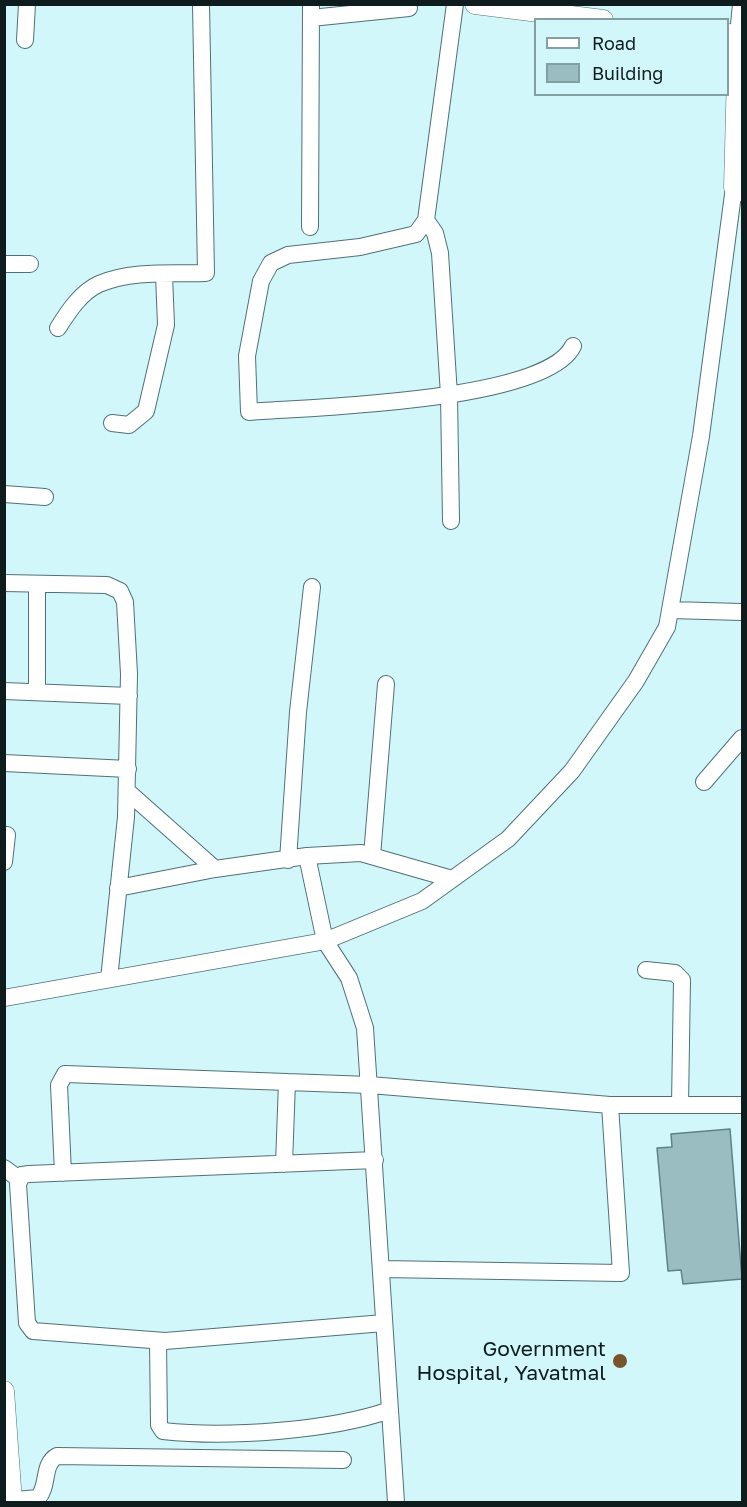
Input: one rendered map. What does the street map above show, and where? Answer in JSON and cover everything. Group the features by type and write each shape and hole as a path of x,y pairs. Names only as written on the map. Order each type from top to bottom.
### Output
{"main road":[{"path":"475,4 587,18"},
{"path":"733,35 741,85 739,189"},
{"path":"4,1391 9,1502"}],"street":[{"path":"25,40 27,4"},
{"path":"58,328 71,308 99,284 138,276 206,273 201,4"},
{"path":"455,4 426,220 416,234 360,247 288,255 271,263 261,281 247,356 249,412 449,395 499,386 532,376 558,363 568,355 573,346"},
{"path":"733,35 741,4"},
{"path":"310,227 311,11 409,8"},
{"path":"4,998 325,941 422,901 508,839 572,771 636,681 667,627 739,189"},
{"path":"426,220 435,233 440,253 449,395 451,521"},
{"path":"4,264 30,264"},
{"path":"112,423 129,425 146,411 166,325 164,275"},
{"path":"4,495 45,497"},
{"path":"4,582 107,585 120,591 126,602 129,696 128,769 109,979"},
{"path":"37,584 37,693"},
{"path":"288,860 298,712 312,587"},
{"path":"670,610 742,612"},
{"path":"372,856 386,684"},
{"path":"4,691 129,696"},
{"path":"704,782 742,738"},
{"path":"4,763 128,769"},
{"path":"127,791 215,869"},
{"path":"4,835 7,835 4,862"},
{"path":"118,888 215,869 307,856 360,853 452,879"},
{"path":"307,856 325,941 349,978 365,1028 396,1503"},
{"path":"646,970 675,973 682,981 680,1105"},
{"path":"63,1173 59,1085 65,1074 370,1085 610,1105 742,1105"},
{"path":"284,1164 287,1082"},
{"path":"382,1269 621,1273 610,1105"},
{"path":"19,1179 29,1174 375,1160"},
{"path":"4,1168 19,1179"},
{"path":"19,1179 27,1323 33,1331 158,1341 384,1323"},
{"path":"158,1341 159,1425 163,1431 239,1432 333,1426 390,1410"},
{"path":"9,1502 38,1497 42,1493 49,1464 57,1456 343,1460"}],"building":[{"path":"730,1129 742,1279 683,1284 681,1270 668,1271 657,1148 672,1147 671,1134"}],"place":[{"name":"Government Hospital, Yavatmal","path":"620,1361"}]}
